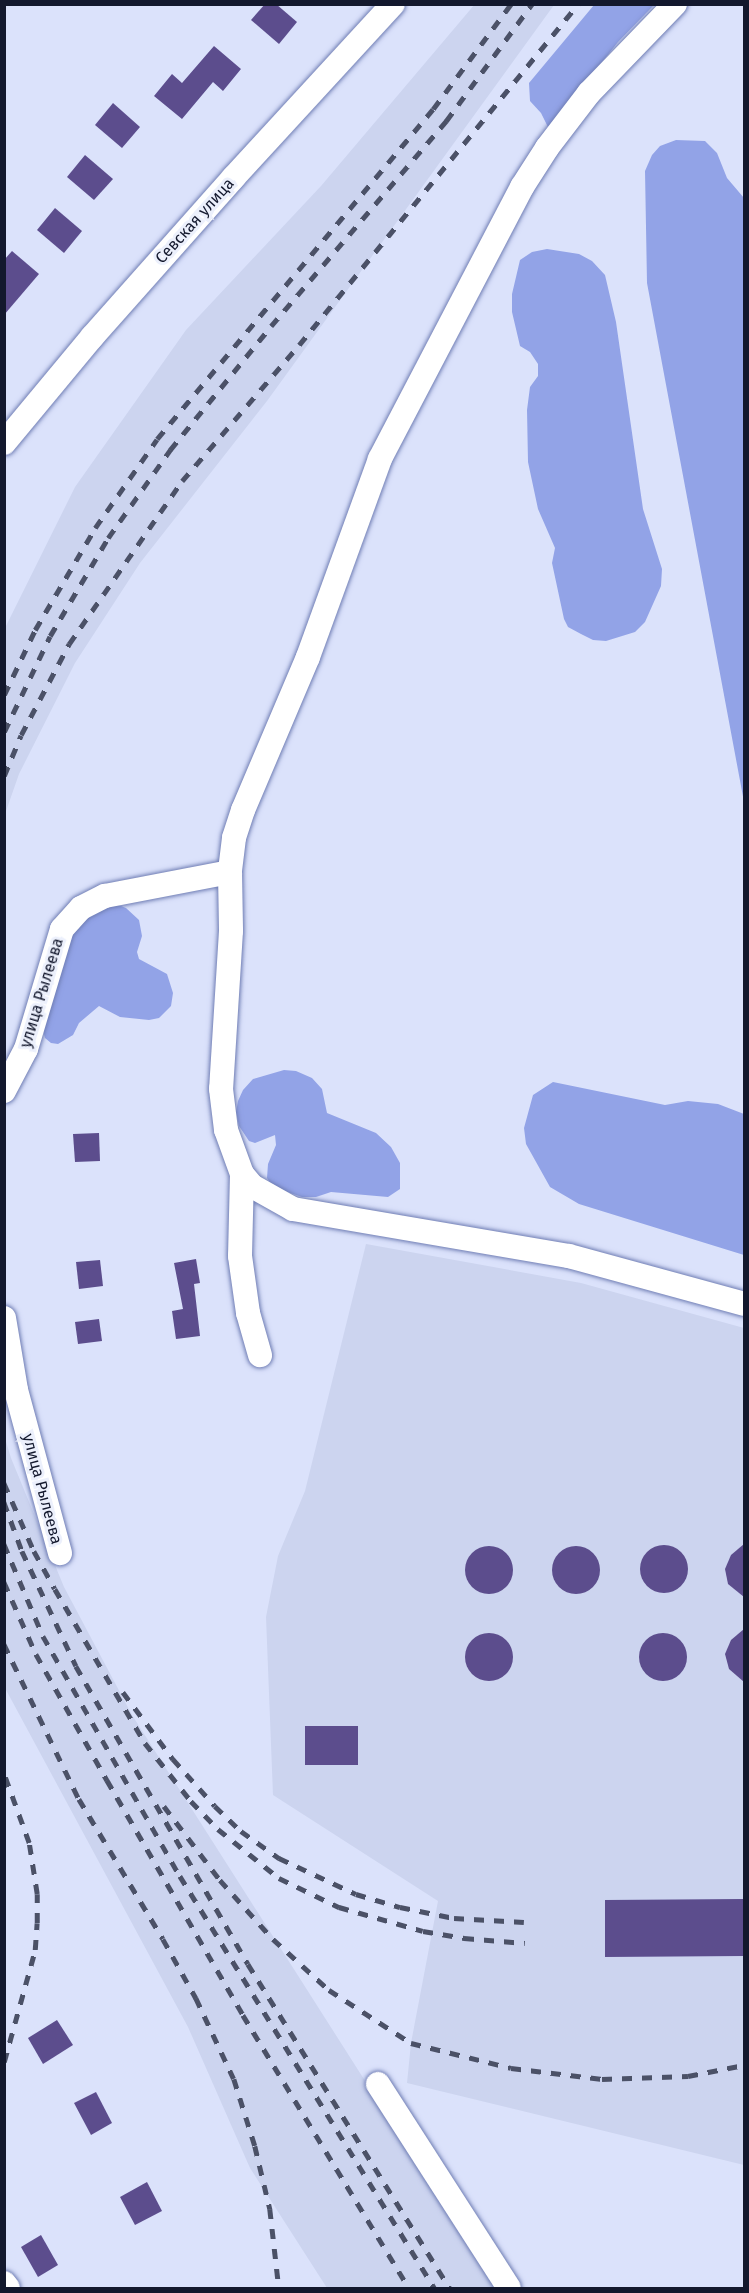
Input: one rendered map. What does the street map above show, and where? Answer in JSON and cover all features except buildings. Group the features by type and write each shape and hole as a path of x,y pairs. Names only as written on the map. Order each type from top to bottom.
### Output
{"street":[{"name":"Севская улица","path":"4,443 92,338 217,196 393,4"},
{"path":"675,4 589,93 541,158 522,188 380,459 308,657 243,810 234,838 230,872 231,931 221,1089 226,1130 242,1174 252,1186 293,1209 569,1256 744,1305"},
{"name":"улица Рылеева","path":"4,1091 26,1049 62,929 81,908 105,896 230,872"},
{"path":"242,1174 240,1256 248,1313 260,1355"},
{"name":"улица Рылеева","path":"4,1318 16,1390 60,1553"},
{"path":"378,2084 510,2289"},
{"path":"4,2283 8,2289"}],"shaded area":[{"path":"475,4 554,5 267,401 140,563 75,663 19,774 5,814 5,628 75,487 186,330 321,186"},
{"path":"594,5 654,5 618,42 553,124 548,127 541,113 530,101 529,83"},
{"path":"676,140 705,141 717,153 727,178 744,198 744,802 647,283 645,171 652,155 660,146"},
{"path":"547,249 579,254 592,261 605,275 616,322 643,509 662,569 661,586 645,622 635,632 606,641 593,640 581,634 568,627 564,619 552,563 555,548 538,509 528,462 527,410 530,387 538,376 538,364 530,352 520,346 512,312 512,294 520,260 532,252"},
{"path":"111,902 126,908 139,920 142,936 137,952 139,959 167,974 173,993 171,1006 159,1018 149,1020 120,1017 99,1006 79,1023 73,1035 58,1044 51,1043 45,1038 43,1030 69,934 80,918"},
{"path":"284,1070 296,1071 312,1078 322,1089 327,1113 376,1133 391,1147 400,1163 400,1189 388,1197 331,1192 316,1197 302,1197 273,1187 267,1178 268,1164 276,1145 275,1135 255,1143 249,1141 239,1126 236,1112 243,1090 253,1079"},
{"path":"553,1082 665,1105 688,1101 718,1104 744,1114 744,1255 579,1204 550,1187 526,1144 524,1128 533,1095"},
{"path":"366,1244 581,1283 744,1328 744,2165 407,2083 411,2043 438,1901 273,1795 266,1617 278,1556 305,1491"},
{"path":"4,1435 11,1458 64,1587 132,1715 497,2288 327,2288 250,2168 188,2027 5,1688"}],"railway":[{"path":"4,695 35,630 95,528 157,439 433,109 511,4"},
{"path":"4,732 50,636 108,538 170,450 271,326 446,121 532,4"},
{"path":"4,776 21,735 69,644 182,481 299,345 578,4"},
{"path":"4,1483 34,1551 145,1743 191,1801 218,1829 279,1878 339,1907 423,1931 464,1938 525,1943"},
{"path":"4,1502 22,1551 76,1666 248,1964 450,2288"},
{"path":"4,1544 43,1636 180,1876 434,2288"},
{"path":"4,1582 36,1654 107,1780 243,2015 409,2288"},
{"path":"4,1644 79,1799 196,1998 234,2079 255,2146 270,2209 279,2288"},
{"path":"123,1692 173,1759 215,1806 241,1831 279,1858 356,1894 400,1907 454,1918 524,1922"},
{"path":"4,2062 35,1950 37,1923 37,1894 29,1843 5,1777"},
{"path":"164,1806 220,1880 273,1939 329,1990 411,2043 511,2068 602,2079 688,2076 744,2065"}]}
